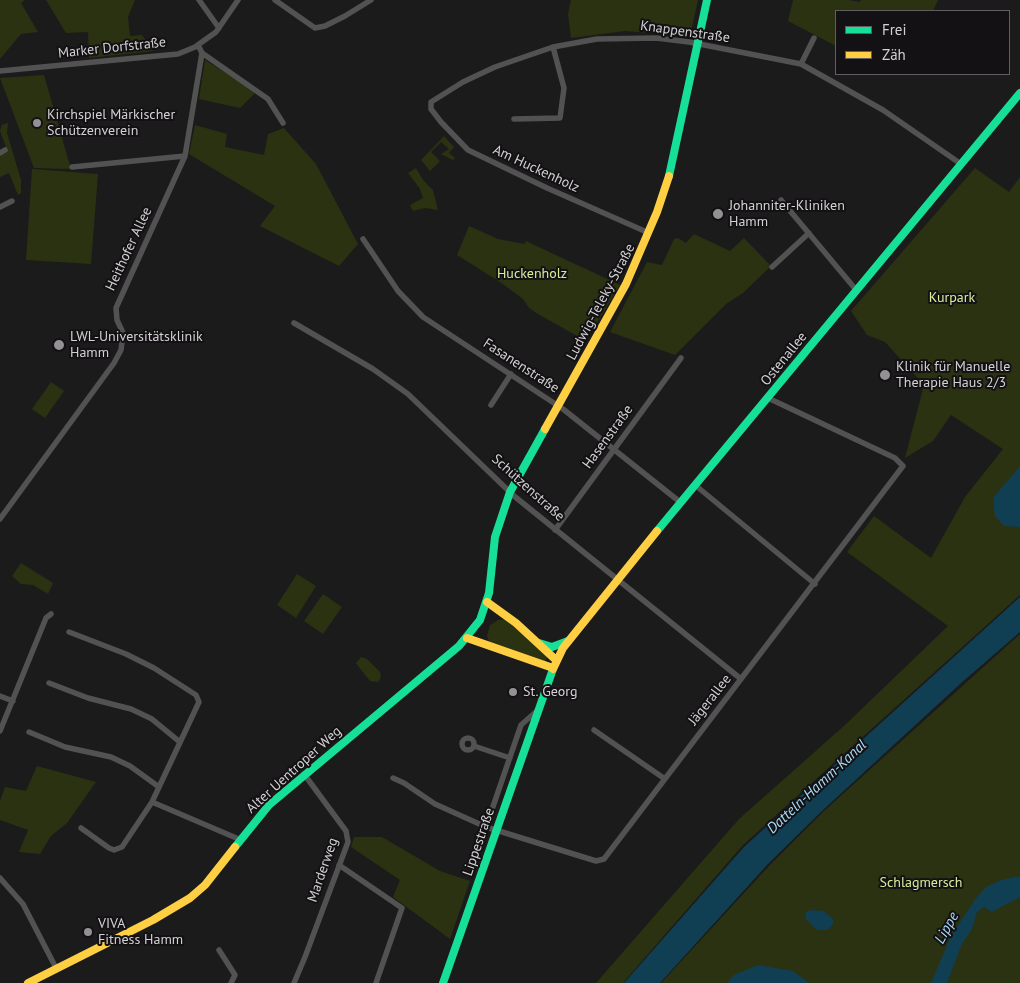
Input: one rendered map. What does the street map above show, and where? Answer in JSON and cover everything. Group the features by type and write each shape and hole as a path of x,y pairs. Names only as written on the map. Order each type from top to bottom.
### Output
{"street":[{"path":"199,0 219,28"},
{"name":"Marker Dorfstraße","path":"0,72 178,54 198,45 219,28 238,0"},
{"path":"275,0 312,27 318,28 345,16 371,0"},
{"name":"Ludwig-Teleky-Straße","path":"487,602 495,537 500,516 510,492 626,284 649,233 670,173 707,0"},
{"name":"Knappenstraße","path":"430,105 433,100 463,82 514,59 553,47 624,37 656,38 698,44 801,64 883,110 961,164"},
{"path":"801,64 814,38"},
{"path":"198,45 202,54 268,99 284,123"},
{"path":"514,118 560,118 564,88 553,47"},
{"name":"Heithofer Allee","path":"0,519 114,364 121,350 123,333 117,320 116,308 185,156 202,54"},
{"name":"Ostenallee","path":"556,660 568,641 680,502 696,486 1020,93"},
{"name":"Am Huckenholz","path":"430,105 456,140 474,154 649,233"},
{"path":"72,167 185,156"},
{"path":"782,200 857,291"},
{"path":"0,207 12,201"},
{"path":"772,267 809,233"},
{"name":"Fasanenstraße","path":"363,239 398,291 422,317 442,332 559,406 680,502"},
{"name":"Schützenstraße","path":"294,323 372,369 401,389 426,409 510,492 741,679"},
{"name":"Hasenstraße","path":"556,530 681,358"},
{"path":"491,405 511,374"},
{"name":"Jägerallee","path":"496,831 596,861 600,860 815,584 903,466 895,458 768,398"},
{"path":"696,486 815,584"},
{"path":"487,602 493,604 556,660"},
{"name":"Alter Uentroper Weg","path":"28,983 153,920 190,898 205,885 262,812 304,774 467,638 480,620 487,602"},
{"path":"0,731 46,618 50,614"},
{"path":"69,632 126,654 154,668 198,698 199,704 152,802 119,849 110,848 80,828"},
{"path":"467,638 553,668"},
{"path":"535,640 552,647 568,641"},
{"name":"Lippestraße","path":"443,983 556,660"},
{"path":"533,662 542,671 548,682"},
{"path":"48,683 88,698 131,709 152,719 180,742"},
{"path":"0,696 13,701"},
{"name":"Lippestraße","path":"486,827 521,726 538,710"},
{"path":"594,730 665,778"},
{"path":"29,732 65,747 111,757 130,766 159,787"},
{"path":"474,746 510,758"},
{"name":"Marderweg","path":"294,983 348,842 346,831 304,774"},
{"path":"393,778 404,783 435,804 496,831"},
{"path":"152,802 241,840"},
{"path":"340,865 402,908 376,983"},
{"path":"0,878 23,904 56,968"},
{"path":"219,950 235,975 231,983"}],"green space":[{"path":"0,0 25,0 21,3 38,32 21,34 0,59"},
{"path":"46,0 135,0 128,17 130,36 142,35 153,51 89,58 88,32 66,33"},
{"path":"571,0 698,0 690,36 625,31 571,38 568,14"},
{"path":"793,0 848,0 860,2 861,0 938,0 933,10 835,10 835,45 788,21"},
{"path":"205,60 255,93 240,108 199,99"},
{"name":"Kirchspiel Märkischer Schützenverein","path":"44,75 71,169 34,168 0,78"},
{"path":"8,123 7,133 21,180 21,193 18,195 9,173 0,177 0,154 7,150 0,131 2,125"},
{"path":"195,125 227,134 225,147 264,155 268,134 284,128 316,164 358,244 339,266 260,226 275,206 189,154"},
{"path":"444,136 454,147 449,153 455,158 453,160 441,154 449,149 441,142 431,152 440,161 430,171 421,160"},
{"path":"416,168 423,180 433,190 438,210 425,208 413,211 410,205 423,198 420,189 408,173"},
{"name":"Kurpark","path":"975,168 1009,192 1020,177 1020,595 743,845 623,983 596,983 739,819 845,725 948,626 847,552 874,516 931,558 965,497 1003,449 951,415 933,441 905,458 924,385 885,342 867,335 851,311"},
{"path":"32,169 98,174 91,264 26,260"},
{"name":"Huckenholz","path":"469,226 498,239 525,244 526,241 620,285 586,341 529,308 523,299 500,282 457,255"},
{"path":"694,234 730,251 744,238 771,266 743,293 726,304 675,355 610,332 647,262 662,265 674,239 678,238 686,243"},
{"path":"51,382 64,391 45,418 32,409"},
{"path":"21,563 53,583 48,594 33,585 21,584 12,576"},
{"path":"297,574 316,586 296,618 277,605"},
{"path":"323,594 342,607 323,634 304,621"},
{"path":"505,619 548,656 544,663 490,643 487,636 490,625 498,620"},
{"name":"Schlagmersch","path":"1020,634 1020,983 661,983 769,866 824,811"},
{"path":"361,657 367,659 380,672 381,677 378,682 370,681 358,666 356,663"},
{"path":"37,766 96,782 67,823 51,836 40,854 19,852 28,830 0,820 0,801 5,787 26,791"},
{"path":"354,837 382,837 440,871 470,881 450,939 393,897 400,880 351,847"}],"water":[{"path":"1020,466 1020,527 1004,526 995,516 993,498"},
{"name":"Datteln-Hamm-Kanal","path":"1020,597 1020,632 960,684 823,810 767,865 660,983 624,983 744,847"},
{"path":"1020,876 1020,897 992,912 984,907 977,912 972,929 962,944 947,983 931,983 951,936 976,898 986,887 1001,880"},
{"path":"812,910 823,911 833,919 833,924 828,930 817,930 805,918 806,912"},
{"path":"758,965 793,971 809,983 727,983 734,975"}],"traffic: fast":[{"path":"669,176 707,0"},
{"path":"657,531 1020,93"},
{"path":"235,847 269,805 459,646 480,620 489,593 495,537 510,492 545,429"},
{"path":"539,643 552,647 568,641"},
{"path":"443,983 553,669"}],"traffic: slow":[{"path":"545,429 626,284 657,212 669,176"},
{"path":"553,669 563,648 657,531"},
{"path":"487,602 516,623 556,660"},
{"path":"467,638 553,668"},
{"path":"28,983 153,920 190,898 205,885 235,847"}],"place":[{"name":"Kirchspiel Märkischer Schützenverein","path":"37,123"},
{"name":"Johanniter-Kliniken Hamm","path":"718,214"},
{"name":"LWL-Universitätsklinik Hamm","path":"59,345"},
{"name":"Klinik für Manuelle Therapie Haus 2/3","path":"885,375"},
{"name":"St. Georg","path":"513,692"},
{"name":"VIVA Fitness Hamm","path":"88,932"}],"water label":[{"name":"Lippe","path":"947,928"}]}
